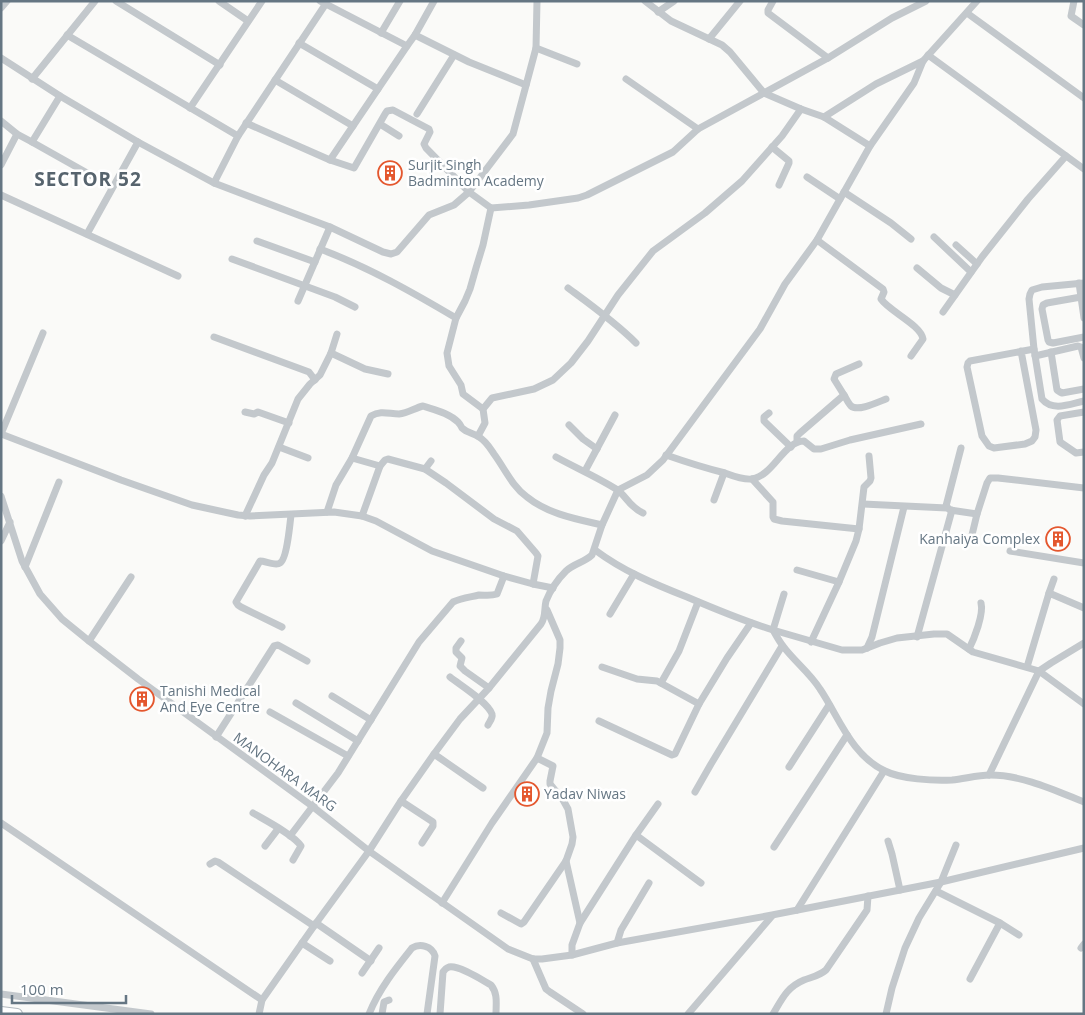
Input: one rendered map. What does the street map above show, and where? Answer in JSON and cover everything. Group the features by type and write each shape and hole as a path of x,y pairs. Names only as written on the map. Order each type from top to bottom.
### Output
{"main road":[{"path":"1,1012 17,1014"}],"street":[{"path":"1,8 7,1"},
{"path":"32,79 94,1"},
{"path":"116,1 220,65"},
{"path":"219,1 248,21"},
{"path":"190,108 262,1"},
{"path":"381,33 400,1"},
{"path":"330,160 415,35 434,1"},
{"path":"1,58 32,79 138,142 214,182 330,227 391,254 397,252 430,215 454,205 469,192 513,134 536,48 537,1"},
{"path":"645,1 671,21 722,45 764,93 824,117 870,146"},
{"path":"658,12 674,1"},
{"path":"710,39 740,1"},
{"path":"773,1 768,13 828,58"},
{"path":"246,123 330,160 354,168 387,111 394,110 429,129 430,132 424,144 426,148 469,192 491,208 578,198 673,152 698,129 828,58 892,18 926,1"},
{"path":"260,1014 262,1000 369,851 434,754 460,719 489,688 541,624 544,619 546,602 553,588 566,571 590,557 595,550 602,525 618,490 647,475 666,455 760,329 785,284 817,240 870,146 914,83 926,58 977,1"},
{"path":"1074,1 1071,16 1084,25"},
{"path":"214,182 238,136 323,3 406,46"},
{"path":"967,13 1084,98"},
{"path":"67,35 238,136"},
{"path":"415,35 469,62 526,85"},
{"path":"299,43 378,89"},
{"path":"536,48 577,64"},
{"path":"417,114 454,54"},
{"path":"824,117 876,84 926,58"},
{"path":"926,58 1084,169"},
{"path":"626,79 698,129"},
{"path":"275,80 353,126"},
{"path":"32,142 60,96"},
{"path":"483,409 492,398 534,388 554,380 571,363 588,341 618,295 653,251 705,213 742,181 782,136 801,109"},
{"path":"1,121 17,134 112,188"},
{"path":"380,124 399,136"},
{"path":"1,165 17,134"},
{"path":"87,234 138,142"},
{"path":"772,146 789,161 779,185"},
{"path":"943,312 977,264 1028,199 1066,156"},
{"path":"807,177 891,223 911,239"},
{"path":"1,195 178,276"},
{"path":"478,436 485,423 483,409 463,394 461,385 449,366 447,353 456,318 470,289 483,245 491,208"},
{"path":"298,301 330,227"},
{"path":"934,237 971,272"},
{"path":"817,240 883,289 884,292 881,299 884,304 922,334 922,342 910,356"},
{"path":"257,241 315,262"},
{"path":"956,245 977,264"},
{"path":"320,249 343,258 408,290 456,318"},
{"path":"232,259 304,285 355,307"},
{"path":"917,268 941,288 955,294"},
{"path":"1084,318 1081,283 1042,287 1032,290 1030,294 1035,355 1042,399 1054,407 1084,401"},
{"path":"568,288 605,315 636,343"},
{"path":"1081,296 1048,303 1043,305 1042,308 1049,342 1053,343 1084,337"},
{"path":"42,333 1,434 192,505 245,516 327,512 362,516 376,521 432,551 504,576 553,588"},
{"path":"245,516 264,474 272,463 298,399 320,375 331,353 337,334"},
{"path":"214,337 309,372 315,380"},
{"path":"1021,351 1036,430 1035,437 1032,441 1025,444 994,448 988,446 982,436 967,367 968,363 970,361 1021,351 1035,355 1078,346 1081,347 1084,358"},
{"path":"1051,352 1057,390 1062,393 1084,389"},
{"path":"331,353 365,369 388,374"},
{"path":"1024,365 1035,355"},
{"path":"859,364 836,374 834,378 851,406 860,408 886,399"},
{"path":"797,442 796,436 800,432 844,395"},
{"path":"327,512 336,484 352,458 371,416 380,412 400,414 423,406 445,414 459,422 462,428 478,436 486,443 517,488 528,498 551,511 602,525"},
{"path":"245,412 254,414 258,412 289,422"},
{"path":"1084,412 1060,416 1057,420 1060,442 1076,453 1084,452"},
{"path":"769,413 764,417 764,421 790,447"},
{"path":"585,471 615,415"},
{"path":"752,479 768,470 797,442 804,441 814,449 821,449 850,440 921,424"},
{"path":"568,425 597,449"},
{"path":"279,447 308,458"},
{"path":"950,509 946,506 946,503 961,448"},
{"path":"666,455 724,473 752,479 773,502 774,519 859,529"},
{"path":"811,642 856,541 864,487 871,478 869,456"},
{"path":"556,457 618,490 630,504 643,513"},
{"path":"352,458 380,466"},
{"path":"362,516 380,466 385,460 388,459 425,469 494,518 517,531 538,556 533,584"},
{"path":"425,469 431,461"},
{"path":"714,500 724,473"},
{"path":"971,539 977,514 990,478 1084,488"},
{"path":"25,567 59,482"},
{"name":"MANOHARA MARG","path":"1,496 22,561 40,594 62,619 216,737 312,806 369,851 508,949 533,959 572,955 617,944 941,882 1084,848"},
{"path":"862,504 950,509 977,514"},
{"path":"867,648 872,637 904,507"},
{"path":"916,637 950,509"},
{"path":"282,627 241,607 236,602 260,561 277,564 283,560 291,515"},
{"path":"1,541 10,522"},
{"path":"595,550 634,574 698,602 751,623 842,650 862,650 896,638 947,634 969,650 981,655 1039,671 1084,704"},
{"path":"1010,551 1084,562"},
{"path":"798,570 839,582"},
{"path":"610,614 634,574"},
{"path":"290,836 338,773 419,642 454,602 481,595 497,594 504,576"},
{"path":"89,641 131,577"},
{"path":"1027,667 1054,579"},
{"path":"1049,593 1084,608"},
{"path":"784,594 773,630 782,646 814,680 847,735 862,754 874,765 894,775 918,779 952,780 989,775 1019,779 1084,802"},
{"path":"661,683 679,651 698,602"},
{"path":"969,650 974,640 982,610 981,603"},
{"path":"442,903 492,823 537,758 547,733 549,700 558,664 560,640 546,607"},
{"path":"599,721 672,756 675,754 699,704 751,623"},
{"path":"461,641 456,648 456,652 462,658 460,666 489,688"},
{"path":"989,775 1039,671 1084,643"},
{"path":"216,737 274,646 278,645 307,661"},
{"path":"696,792 782,646"},
{"path":"602,667 637,679 661,683 699,704"},
{"path":"450,677 488,708 492,714 488,725"},
{"path":"332,696 371,720"},
{"path":"296,703 358,741"},
{"path":"789,767 829,705"},
{"path":"270,712 348,756"},
{"path":"774,848 847,735"},
{"path":"434,754 483,788"},
{"path":"501,914 521,924 524,922 566,861 571,848 573,837 568,809 550,784 553,766 537,758"},
{"path":"797,910 884,771"},
{"path":"401,801 433,822 433,826 422,843"},
{"path":"572,955 572,946 580,923 658,804"},
{"path":"253,813 299,843 301,846 293,860"},
{"path":"1,824 262,1000"},
{"path":"265,846 278,829"},
{"path":"636,836 701,883"},
{"path":"888,840 900,890"},
{"path":"886,1014 892,988 906,948 920,918 941,882 956,845"},
{"path":"210,864 215,861 218,862 370,961"},
{"path":"566,861 580,923"},
{"path":"617,944 620,930 649,883"},
{"path":"936,891 1000,923 1019,935"},
{"path":"773,1014 790,988 803,980 821,975 826,970 867,910 868,896"},
{"path":"688,1014 772,915"},
{"path":"970,979 1000,923"},
{"path":"302,943 330,960"},
{"path":"369,1014 374,1002 412,948 421,946 431,948 435,956 427,1014"},
{"path":"362,973 379,948"},
{"path":"533,959 546,989 583,1014"},
{"path":"440,1014 443,972 451,966 491,985 496,995 496,1014"},
{"path":"1,994 151,1014"},
{"path":"382,1014 384,1002 389,1000"}],"place":[{"name":"Surjit Singh Badminton Academy","path":"390,173"},
{"name":"Kanhaiya Complex","path":"1058,539"},
{"name":"Tanishi Medical And Eye Centre","path":"142,699"},
{"name":"Yadav Niwas","path":"527,794"}],"district":[{"name":"SECTOR 52","path":"88,179"}]}
